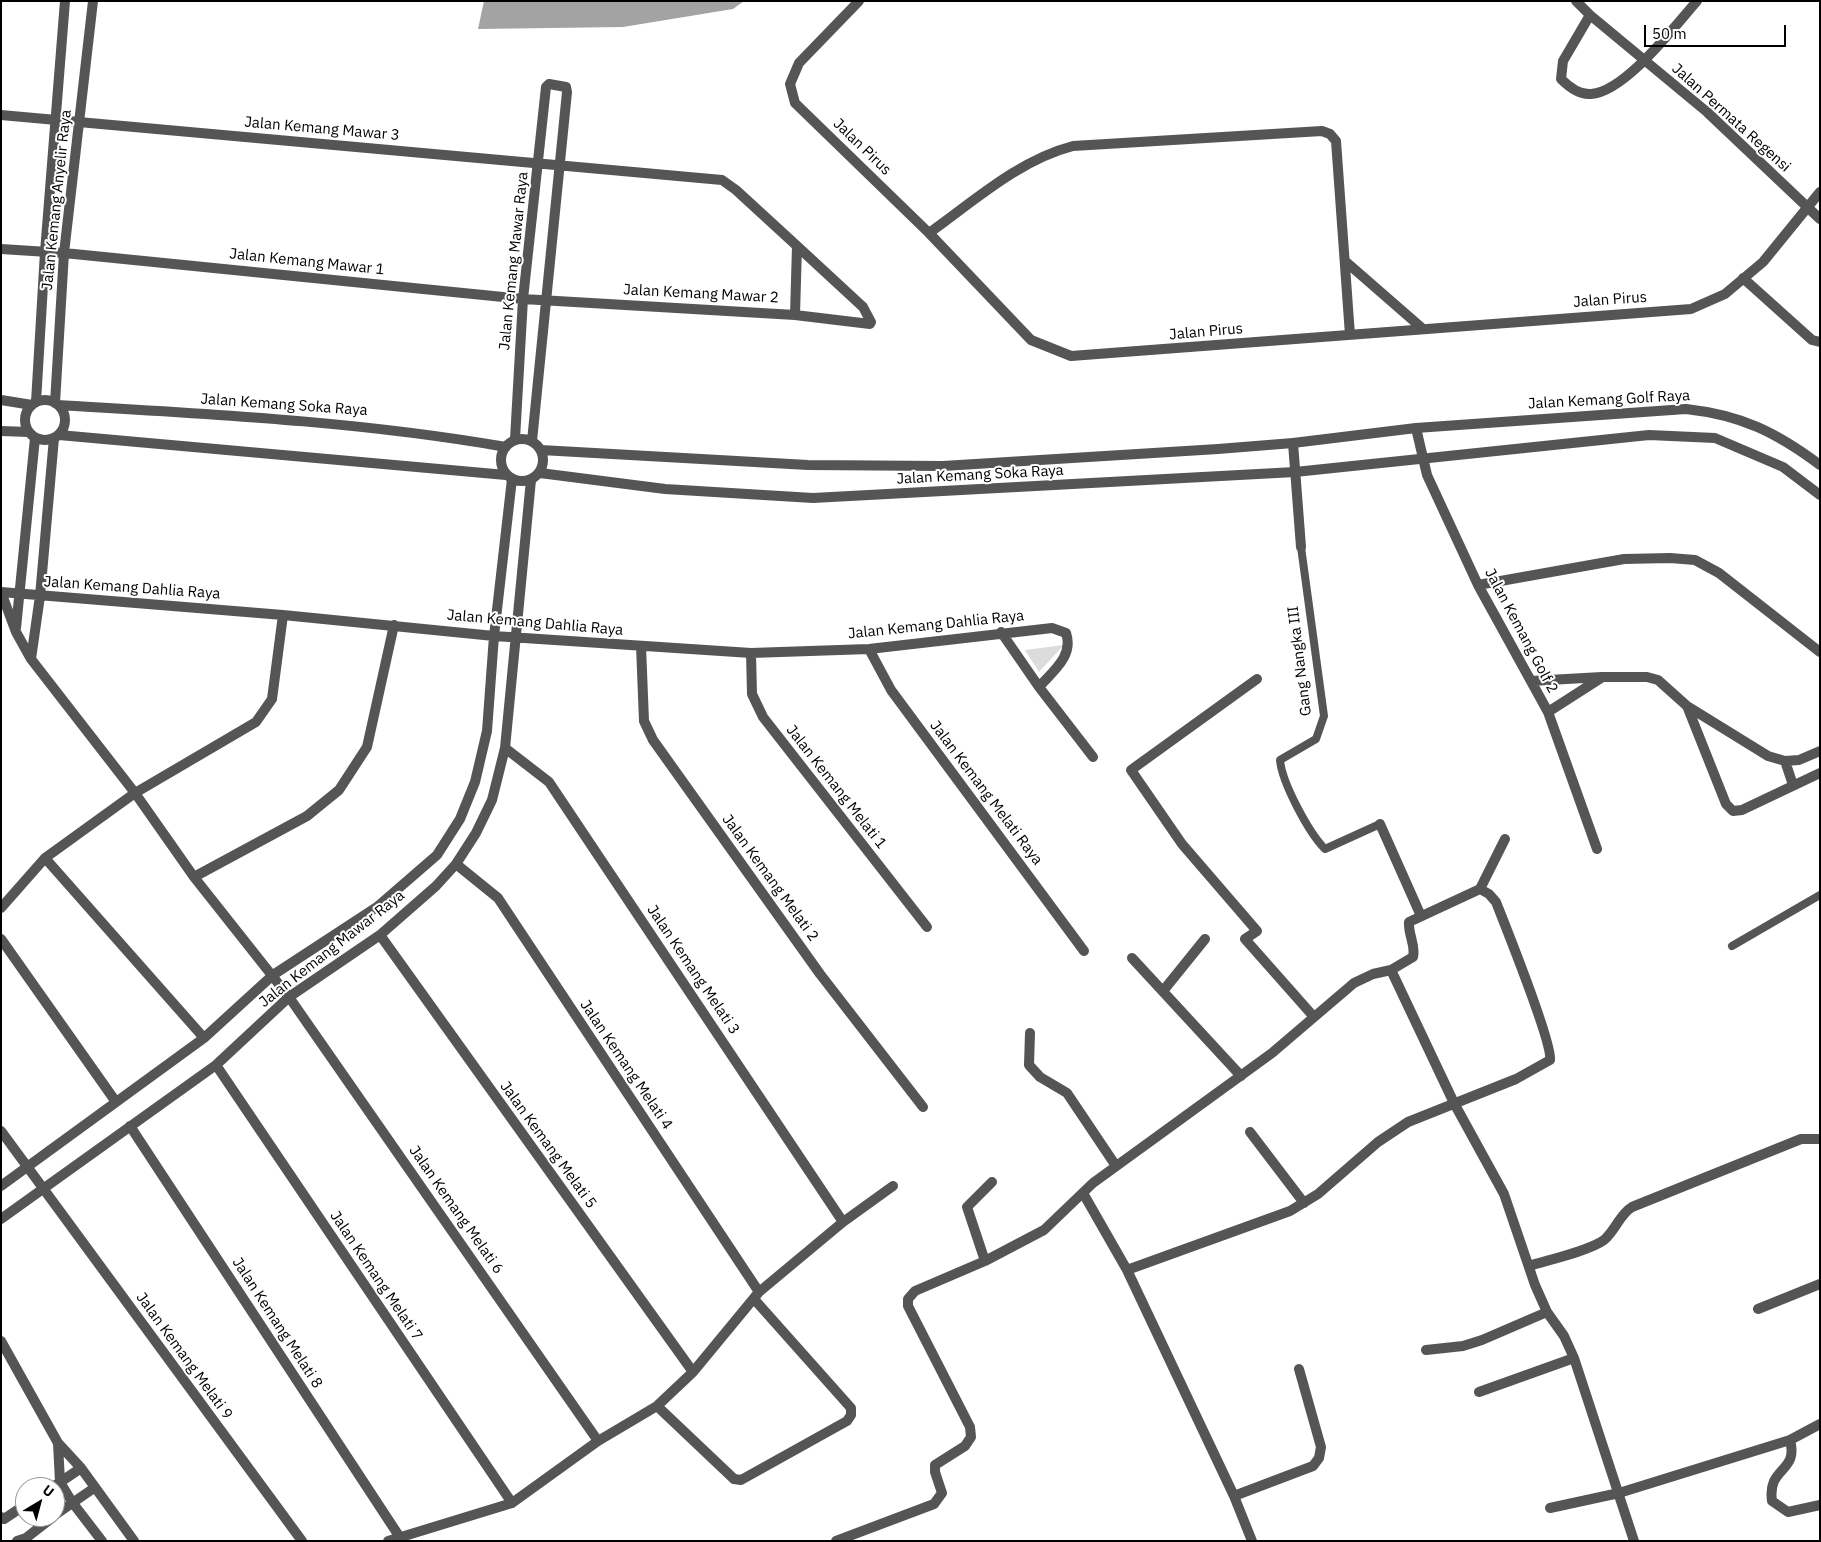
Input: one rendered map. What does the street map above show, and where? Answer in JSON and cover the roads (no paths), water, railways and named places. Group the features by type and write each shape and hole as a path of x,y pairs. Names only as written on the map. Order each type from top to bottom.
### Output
{"street":[{"name":"Jalan Kemang Anyelir Raya","path":"34,403 65,1"},
{"name":"Jalan Kemang Anyelir Raya","path":"57,404 64,253 93,1"},
{"name":"Jalan Pirus","path":"859,1 799,63 790,84 795,103 929,232 1031,340 1071,356 1691,309 1725,294 1763,262 1820,192"},
{"name":"Jalan Permata Regensi","path":"1576,1 1590,16 1707,112 1820,219"},
{"path":"1590,16 1562,61 1561,79 1572,89 1590,94 1608,90 1645,60 1697,1"},
{"name":"Jalan Kemang Mawar Raya","path":"515,439 523,299 546,86 549,84 566,88 567,92 562,166"},
{"name":"Jalan Kemang Mawar 3","path":"1,115 562,166"},
{"path":"929,232 1016,171 1051,152 1073,146 1322,131 1330,134 1336,141 1350,335"},
{"path":"532,441 562,166 722,180 736,190 863,307 871,322 870,324 795,315"},
{"name":"Jalan Kemang Mawar 2","path":"546,300 795,315 796,246"},
{"name":"Jalan Kemang Mawar 1","path":"1,249 64,253 546,300"},
{"path":"1345,262 1423,329"},
{"path":"1743,278 1812,340 1820,342"},
{"path":"1,400 34,403 49,400 57,404 65,416 65,423 57,437 40,596 31,659"},
{"path":"16,632 32,435 25,418 34,403"},
{"name":"Jalan Kemang Soka Raya","path":"57,404 316,421 427,433 506,447"},
{"name":"Jalan Kemang Golf Raya","path":"1416,428 1686,409 1718,412 1742,420 1774,434 1820,465"},
{"name":"Jalan Kemang Soka Raya","path":"541,450 808,465 943,466 1293,443 1416,428"},
{"name":"Jalan Kemang Golf 2","path":"1416,428 1427,475 1478,584 1548,712 1597,849"},
{"path":"1,431 32,435 48,440 57,437 509,477 521,482 531,480 540,473 544,462 541,450 532,441 515,439 506,447 501,456 501,466 509,477"},
{"path":"1422,459 1649,435 1715,438 1783,467 1820,495"},
{"path":"1293,443 1301,547"},
{"name":"Jalan Kemang Soka Raya","path":"540,473 664,489 812,498 1295,472 1422,459"},
{"name":"Jalan Kemang Mawar Raya","path":"1,1186 204,1038 273,975 377,907 437,855 460,820 475,782 487,731 509,477"},
{"name":"Jalan Kemang Mawar Raya","path":"1,1219 216,1065 289,997 380,934 436,886 456,864 476,833 492,800 504,748 531,480"},
{"path":"1478,584 1624,559 1670,558 1694,560 1719,573 1820,652"},
{"name":"Jalan Kemang Dahlia Raya","path":"1,592 283,615 494,636 751,653 869,649 1001,632 1052,628 1066,633 1069,641 1066,655 1039,687"},
{"name":"Jalan Kemang Melati 6","path":"1,592 16,632 31,659 135,793 194,877 289,997 598,1441"},
{"path":"1,908 45,858 135,793 256,722 265,712 272,699 283,615"},
{"path":"194,877 307,816 339,790 367,747 394,625"},
{"path":"1001,632 1039,687 1093,757"},
{"name":"Jalan Kemang Melati 2","path":"641,646 644,721 653,740 820,974 923,1107"},
{"name":"Jalan Kemang Melati Raya","path":"869,649 891,690 1084,951"},
{"name":"Jalan Kemang Melati 1","path":"751,653 752,694 763,717 926,927"},
{"path":"1531,681 1602,678 1647,678 1658,680 1687,706 1768,756 1785,761 1799,760 1820,751"},
{"path":"1548,712 1602,678"},
{"path":"1257,679 1131,770 1182,844 1256,931 1245,939 1314,1017"},
{"path":"1687,706 1726,804 1733,811 1742,810 1820,773"},
{"name":"Jalan Kemang Melati 3","path":"504,748 549,782 843,1222"},
{"path":"1785,761 1793,786"},
{"name":"Gang Nangka III","path":"1380,824 1420,916"},
{"path":"836,1541 934,1504 942,1493 935,1472 935,1466 965,1446 972,1437 970,1427 908,1306 908,1299 915,1290 984,1261 1044,1230 1083,1193 1116,1166 1242,1076 1354,983 1373,974 1391,970 1413,957 1415,950 1409,930 1409,922 1480,889 1505,839"},
{"path":"45,858 204,1038"},
{"name":"Jalan Kemang Melati 4","path":"456,864 498,898 757,1295 850,1408 851,1415 847,1421 741,1480 734,1479 657,1406"},
{"path":"1127,1270 1290,1211 1318,1194 1378,1142 1408,1122 1454,1102 1516,1079 1546,1062 1551,1054 1496,902 1489,894 1480,889"},
{"name":"Jalan Kemang Melati 5","path":"380,934 692,1372"},
{"path":"1,939 116,1102"},
{"path":"1163,991 1205,939"},
{"path":"1132,958 1242,1076"},
{"path":"1391,970 1454,1102 1504,1194 1547,1312 1564,1336 1574,1358 1634,1541"},
{"path":"1030,1033 1029,1065 1040,1077 1068,1093 1116,1166"},
{"name":"Jalan Kemang Melati 7","path":"216,1065 512,1503"},
{"name":"Jalan Kemang Melati 8","path":"130,1126 399,1536"},
{"name":"Jalan Kemang Melati 9","path":"1,1131 302,1541"},
{"path":"1250,1132 1304,1203"},
{"path":"1529,1266 1598,1244 1614,1230 1624,1213 1632,1207 1801,1139 1820,1139"},
{"path":"984,1261 967,1206 992,1182"},
{"path":"388,1541 399,1536 512,1503 598,1441 657,1406 692,1372 757,1295 843,1222 893,1186"},
{"path":"1083,1193 1127,1270 1234,1496 1252,1541"},
{"path":"1758,1309 1820,1284"},
{"path":"1426,1350 1463,1346 1482,1340 1547,1312"},
{"path":"1,1341 58,1442 80,1468 134,1541"},
{"path":"1479,1392 1574,1358"},
{"path":"1234,1496 1313,1466 1319,1458 1321,1447 1299,1368"},
{"path":"1550,1508 1619,1493 1790,1440 1820,1424"},
{"path":"1790,1440 1794,1452 1791,1460 1776,1477 1770,1488 1772,1502 1788,1512 1820,1505"},
{"path":"56,1477 58,1442"},
{"path":"65,1479 80,1468"},
{"path":"65,1507 94,1488"},
{"path":"65,1495 102,1541"},
{"path":"2,1521 15,1512"},
{"path":"17,1541 26,1538 40,1527"}],"lane":[{"name":"Gang Nangka III","path":"1301,547 1324,716 1316,739 1280,760 1281,770 1296,803 1319,843 1325,849 1380,824"},
{"path":"1732,946 1820,895"}]}
